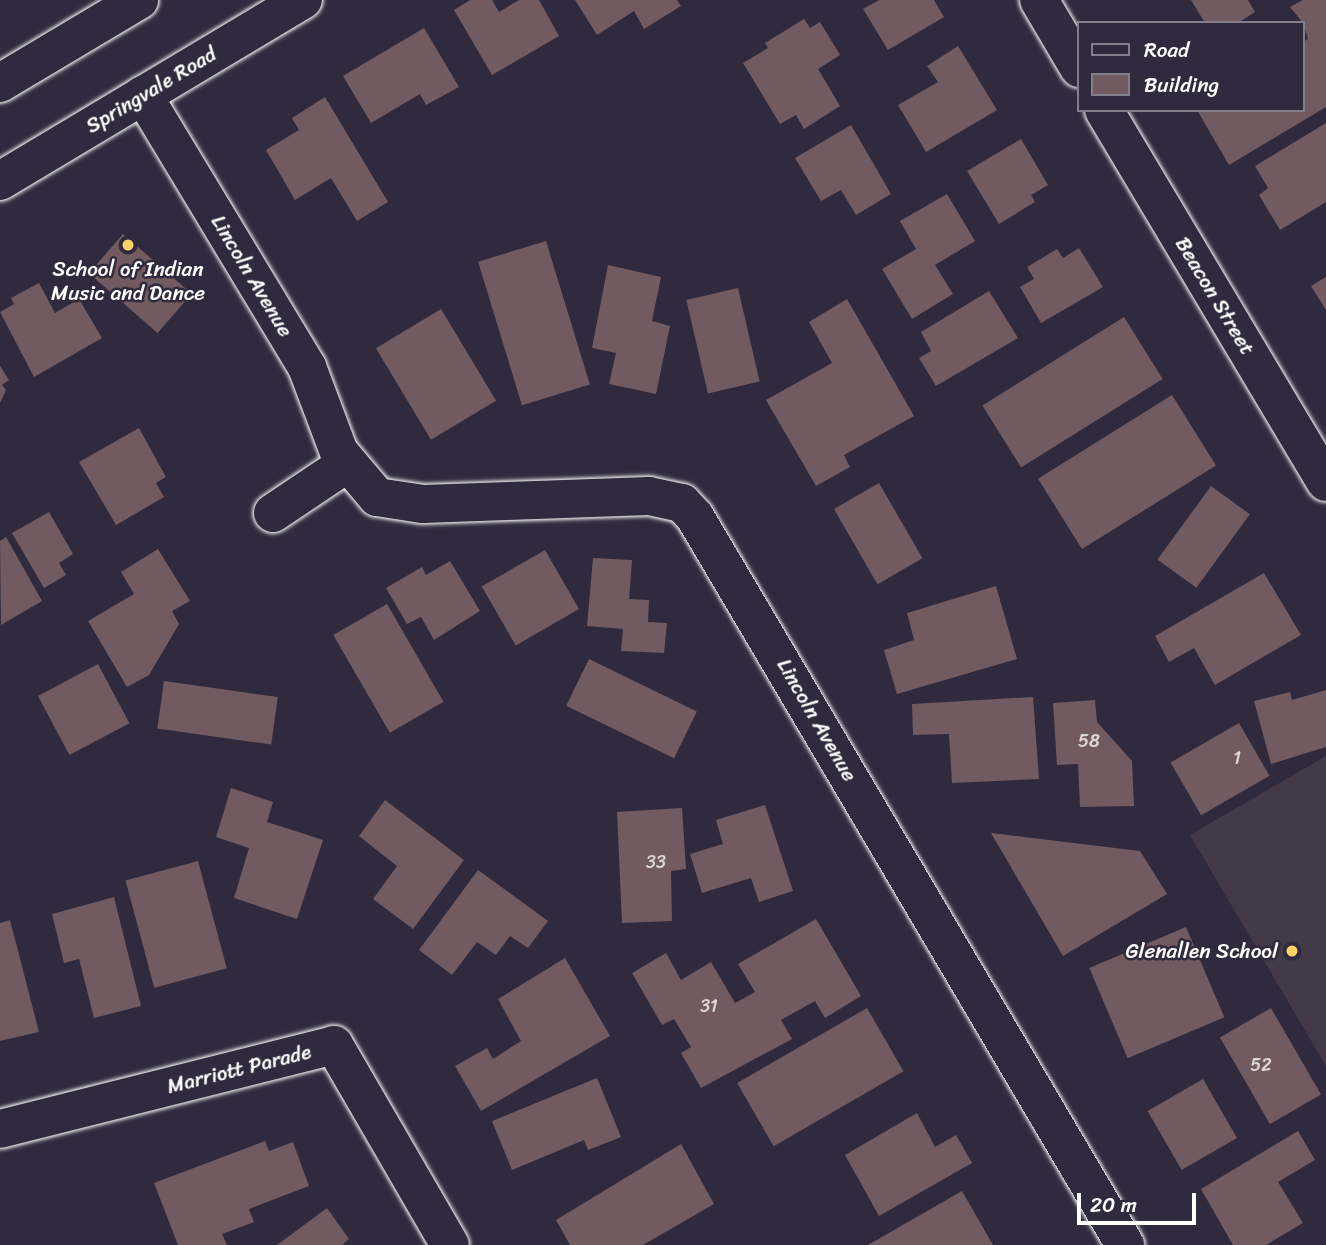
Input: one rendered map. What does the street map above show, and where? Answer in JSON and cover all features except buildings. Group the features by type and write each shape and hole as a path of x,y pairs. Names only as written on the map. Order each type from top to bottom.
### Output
{"main road":[{"path":"0,83 139,0"},
{"name":"Springvale Road","path":"0,181 303,0"},
{"path":"1039,0 1078,66"},
{"name":"Lincoln Avenue","path":"143,95 307,367 346,464 377,497 402,503 615,495 669,498 682,503 731,575 1125,1245"},
{"name":"Beacon Street","path":"1105,112 1326,482"},
{"path":"272,513 346,464"},
{"name":"Marriott Parade","path":"0,1129 334,1045 450,1245"}],"shaded area":[{"name":"Glenallen School","path":"1326,756 1326,1066 1190,835"}],"place":[{"name":"School of Indian Music and Dance","path":"128,245"},
{"name":"Glenallen School","path":"1292,951"}]}
